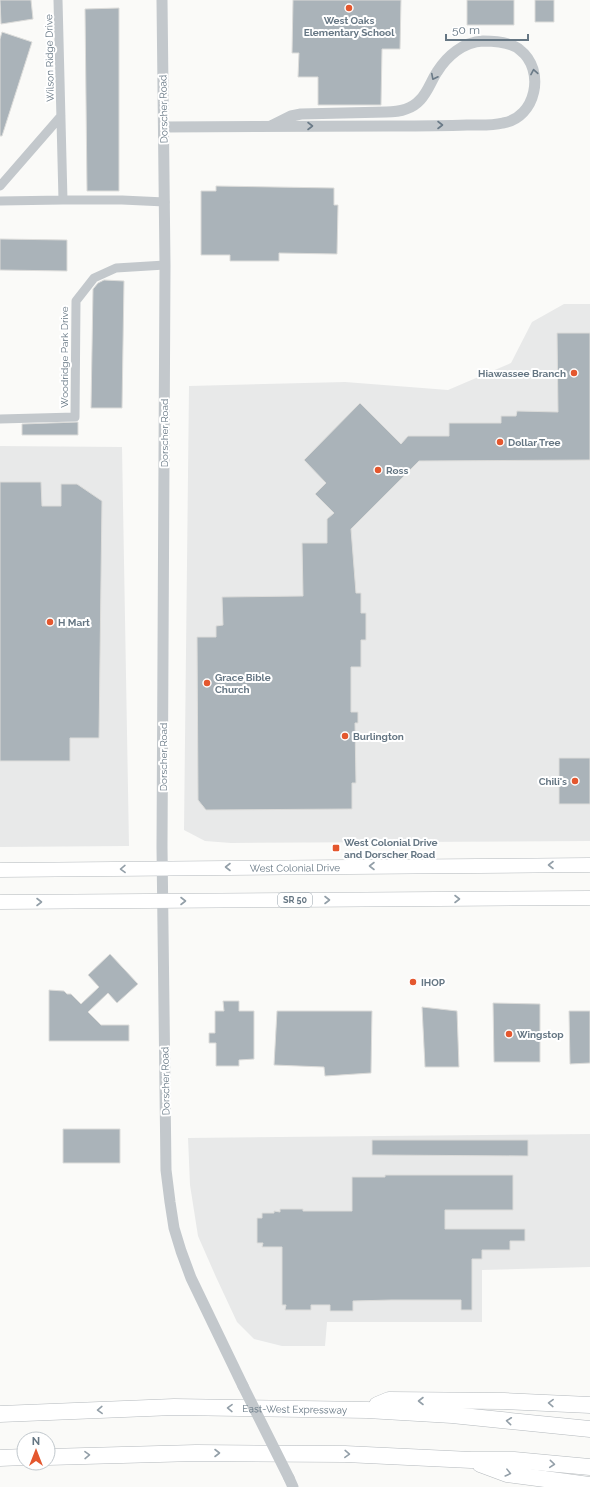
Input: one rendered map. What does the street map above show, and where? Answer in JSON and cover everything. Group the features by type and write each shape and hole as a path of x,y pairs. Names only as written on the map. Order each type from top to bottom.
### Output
{"highway":[{"name":"West Colonial Drive","path":"0,870 590,865"},
{"name":"SR 50","path":"0,902 590,898"},
{"path":"367,1410 389,1400 504,1401 590,1405"},
{"name":"East-West Expressway","path":"0,1414 174,1407 367,1410 452,1415 590,1429"},
{"path":"56,1456 196,1453 345,1454 472,1460 514,1460 590,1467"},
{"path":"0,1458 16,1457"},
{"path":"472,1460 507,1474 590,1485"}],"street":[{"name":"Wilson Ridge Drive","path":"58,0 63,200"},
{"name":"Dorscher Road","path":"162,0 165,202 162,901 166,1163 170,1202 176,1236 188,1271 291,1483"},
{"path":"164,127 449,125 503,123 517,118 528,106 534,90 534,70 531,61 526,55 520,49 512,45 483,41 470,43 447,58 437,72 428,90 419,101 408,108 400,111 386,112 301,114 291,116 271,126"},
{"path":"0,186 61,116"},
{"path":"0,201 122,200 165,202"},
{"name":"Woodridge Park Drive","path":"0,419 75,417 76,302 94,278 116,268 128,266 165,265"}],"shaded area":[{"path":"564,304 590,304 590,841 231,843 205,841 184,830 189,386 345,382 448,390 511,363 532,322"},
{"path":"0,446 122,447 129,846 0,847"},
{"path":"590,1134 590,1267 482,1270 482,1322 327,1322 325,1346 282,1346 254,1339 237,1322 198,1236 190,1185 188,1138"}],"building":[{"path":"0,0 31,0 33,19 1,24"},
{"path":"293,0 401,0 400,49 382,49 381,105 318,105 318,77 298,77 299,53 292,53"},
{"path":"467,0 514,0 514,25 467,25"},
{"path":"535,0 554,0 554,22 535,22"},
{"path":"119,8 119,191 87,191 85,9"},
{"path":"2,32 32,42 2,136 0,136 0,39"},
{"path":"216,186 334,188 334,205 338,205 337,254 279,253 279,261 230,261 230,255 201,255 201,191 216,191"},
{"path":"0,239 67,240 67,271 0,270"},
{"path":"104,280 124,281 122,408 91,408 93,289 98,283"},
{"path":"557,333 590,333 590,460 419,461 351,529 356,593 361,593 361,613 366,613 366,640 361,640 361,667 351,667 351,712 358,712 358,723 355,723 356,783 352,783 352,809 206,810 198,800 197,637 216,637 216,626 223,625 222,597 303,596 302,543 327,543 327,519 334,513 315,494 326,483 304,460 360,403 401,444 408,436 449,436 449,423 501,423 501,416 516,416 517,411 558,412"},
{"path":"78,422 78,435 22,435 22,424"},
{"name":"H Mart","path":"0,482 41,482 42,506 61,506 61,484 77,484 102,501 99,738 70,738 70,761 0,761"},
{"name":"Chili's","path":"559,758 590,758 590,804 559,804"},
{"path":"110,954 138,984 117,1003 108,993 88,1012 101,1025 129,1025 129,1041 49,1041 49,990 64,991 67,994 71,994 81,1004 99,987 88,975"},
{"path":"223,1001 239,1001 239,1011 254,1011 254,1059 239,1060 239,1066 216,1066 216,1043 209,1043 209,1033 215,1033 215,1011 224,1011"},
{"path":"493,1003 540,1004 540,1062 494,1062"},
{"path":"422,1007 457,1011 459,1067 425,1067"},
{"path":"277,1011 372,1011 371,1073 325,1076 324,1067 274,1065"},
{"path":"569,1011 590,1011 590,1063 570,1064"},
{"path":"63,1129 120,1129 120,1163 63,1163"},
{"path":"372,1140 528,1140 528,1156 372,1155"},
{"path":"385,1175 513,1175 513,1210 445,1210 445,1229 525,1229 525,1241 510,1241 510,1250 482,1250 482,1259 472,1259 472,1310 461,1310 461,1300 391,1300 353,1301 353,1311 330,1311 330,1305 311,1305 311,1310 285,1310 286,1305 282,1305 282,1247 262,1247 263,1243 257,1243 257,1218 262,1218 262,1213 274,1213 274,1211 280,1212 280,1209 303,1209 303,1211 352,1211 352,1177 385,1177"}],"place":[{"name":"West Oaks Elementary School","path":"349,8"},
{"name":"Hiawassee Branch","path":"574,373"},
{"name":"Dollar Tree","path":"500,442"},
{"name":"Ross","path":"378,470"},
{"name":"H Mart","path":"50,622"},
{"name":"Grace Bible Church","path":"207,683"},
{"name":"Burlington","path":"345,736"},
{"name":"Chili's","path":"575,781"},
{"name":"West Colonial Drive and Dorscher Road","path":"336,848"},
{"name":"IHOP","path":"413,982"},
{"name":"Wingstop","path":"509,1034"}]}
